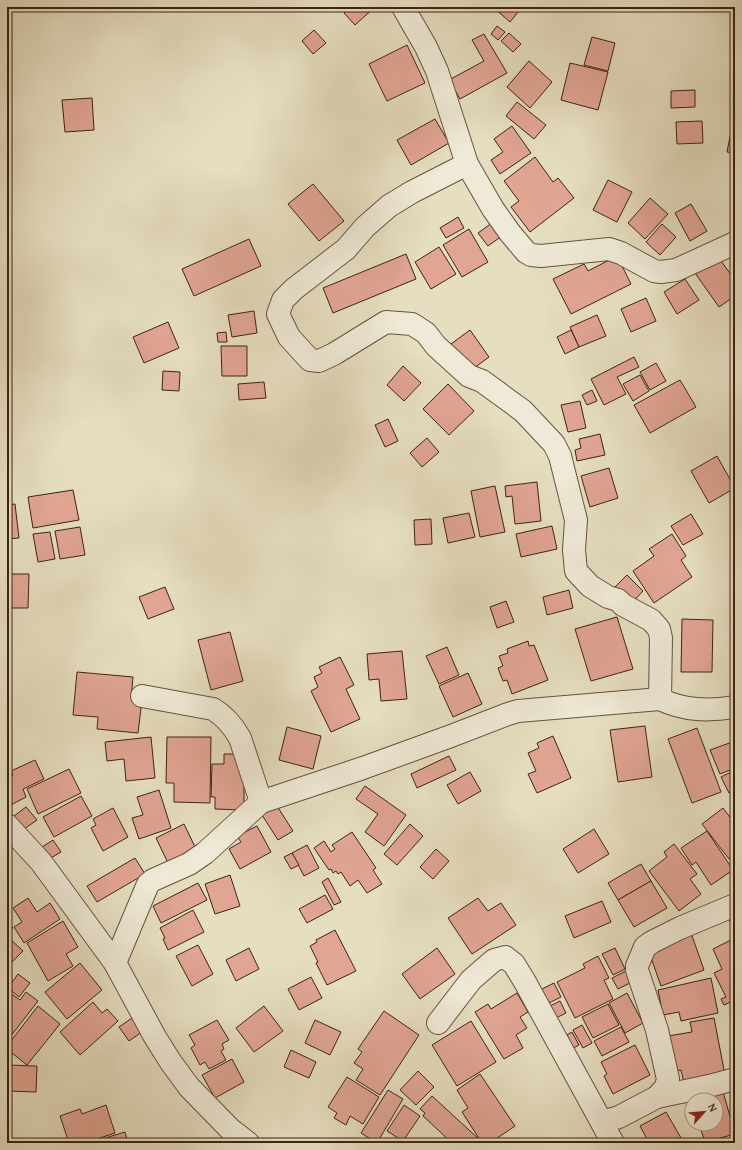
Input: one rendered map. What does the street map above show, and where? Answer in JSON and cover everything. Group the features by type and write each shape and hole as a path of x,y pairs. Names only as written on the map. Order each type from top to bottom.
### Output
{"street":[{"path":"403,7 426,47 437,72 467,164 493,209 510,234 526,252 531,255 541,256 609,249 621,253 654,271 661,272 676,270 735,243"},
{"path":"467,164 412,192 389,206 365,227 346,249 294,289 283,300 278,314 289,337 310,360 319,361 334,354 386,322 412,324 426,333 436,346 469,376 482,381 523,411 554,444 560,456 576,520 574,550 576,571 590,586 608,597 618,600 651,620 659,629 661,638 660,699"},
{"path":"142,696 213,709 220,714 235,729 240,738 261,802"},
{"path":"115,963 148,884 153,880 189,864 205,853 261,802 363,768 508,714 660,699 673,705 700,710 719,710 735,707"},
{"path":"7,825 41,862 115,963 155,1037 189,1087 230,1129 248,1143"},
{"path":"657,1098 666,1087 668,1079 657,1030 637,966 645,947 652,942 680,928 735,905"},
{"path":"438,1023 471,980 494,960 505,957 514,964 525,982 613,1143"},
{"path":"602,1122 618,1117 657,1098 735,1079"}],"building":[{"path":"351,7 375,7 355,25 344,13"},
{"path":"493,7 522,7 510,22"},
{"path":"497,26 505,32 498,40 491,34"},
{"path":"314,30 326,43 313,54 302,41"},
{"path":"509,33 521,44 513,52 501,41"},
{"path":"484,34 507,73 460,99 449,80 484,61 472,40"},
{"path":"592,37 615,43 608,71 584,65"},
{"path":"407,45 425,83 387,101 369,64"},
{"path":"529,61 552,82 530,108 507,87"},
{"path":"570,63 608,72 598,110 561,100"},
{"path":"735,70 735,93 730,72"},
{"path":"695,90 695,107 671,108 671,91"},
{"path":"92,98 94,130 65,132 62,100"},
{"path":"517,102 546,125 534,139 506,116"},
{"path":"435,119 449,143 411,165 397,140"},
{"path":"702,121 703,143 677,144 676,122"},
{"path":"512,126 531,153 500,174 491,160 503,152 494,139"},
{"path":"732,126 735,127 735,153 727,152"},
{"path":"535,157 553,182 558,178 574,198 530,232 511,207 519,201 504,181"},
{"path":"608,180 632,192 617,222 593,210"},
{"path":"313,184 344,221 319,241 288,204"},
{"path":"650,198 668,214 645,239 628,223"},
{"path":"691,204 707,231 690,241 675,213"},
{"path":"458,217 464,228 446,238 440,228"},
{"path":"496,220 506,233 488,246 478,233"},
{"path":"662,224 676,237 660,255 646,242"},
{"path":"469,229 488,262 462,277 443,245"},
{"path":"249,239 261,266 194,296 182,269"},
{"path":"439,247 456,274 431,289 415,262"},
{"path":"406,254 416,279 333,313 323,288"},
{"path":"617,256 631,284 571,314 553,279 584,264 588,271"},
{"path":"718,257 735,280 735,296 719,307 695,273"},
{"path":"685,279 699,300 677,314 664,292"},
{"path":"646,298 656,321 631,332 621,309"},
{"path":"254,311 257,333 232,337 228,315"},
{"path":"597,315 606,336 579,347 570,327"},
{"path":"168,322 179,348 144,363 133,337"},
{"path":"470,330 489,357 470,371 451,344"},
{"path":"571,330 579,347 565,354 557,337"},
{"path":"226,332 227,342 218,342 217,333"},
{"path":"221,346 247,346 247,376 222,376"},
{"path":"634,357 639,367 617,377 626,394 604,405 591,379"},
{"path":"656,363 666,381 650,390 640,372"},
{"path":"403,366 421,383 404,401 387,385"},
{"path":"163,371 180,372 179,391 162,390"},
{"path":"640,375 649,391 633,401 623,384"},
{"path":"680,380 696,407 650,433 634,405"},
{"path":"264,382 266,398 239,400 238,384"},
{"path":"448,384 474,411 449,435 423,409"},
{"path":"592,390 597,401 587,405 582,395"},
{"path":"580,401 586,428 568,432 561,405"},
{"path":"388,419 398,441 385,447 375,425"},
{"path":"600,434 605,455 577,461 575,450 581,448 579,439"},
{"path":"427,438 439,452 422,467 410,453"},
{"path":"717,456 735,488 709,503 691,471"},
{"path":"609,468 618,498 590,507 581,476"},
{"path":"537,482 541,521 515,524 512,496 506,497 505,486"},
{"path":"495,486 505,532 480,537 471,491"},
{"path":"73,490 79,520 33,528 28,497"},
{"path":"15,504 19,538 7,539 7,505"},
{"path":"469,513 475,537 448,543 443,518"},
{"path":"691,514 703,534 683,545 671,526"},
{"path":"431,519 432,544 415,545 414,520"},
{"path":"552,526 557,549 521,557 516,534"},
{"path":"80,527 85,555 60,559 55,531"},
{"path":"50,532 55,559 38,562 33,534"},
{"path":"672,534 686,556 681,560 692,577 654,603 633,571 654,556 649,549"},
{"path":"7,574 29,574 28,608 7,608"},
{"path":"627,575 643,591 629,606 613,589"},
{"path":"165,587 174,609 148,619 139,597"},
{"path":"569,590 573,608 547,615 543,597"},
{"path":"506,601 514,622 497,628 490,607"},
{"path":"617,617 633,669 591,681 575,629"},
{"path":"682,619 713,620 712,672 681,672"},
{"path":"230,632 243,681 211,690 198,640"},
{"path":"528,641 529,646 534,645 548,680 512,694 507,680 503,681 498,668 503,666 499,656 508,653 507,649"},
{"path":"447,647 459,675 439,684 426,656"},
{"path":"402,651 407,699 381,701 379,679 369,680 367,654"},
{"path":"340,657 354,685 346,689 360,719 331,732 311,691 318,687 314,677 322,673 319,667"},
{"path":"77,672 133,677 131,698 142,700 138,733 97,729 98,717 73,715"},
{"path":"468,673 482,704 453,717 439,686"},
{"path":"645,726 652,777 618,782 610,730"},
{"path":"287,727 321,736 313,769 279,760"},
{"path":"697,728 721,792 692,803 668,739"},
{"path":"553,736 571,778 537,793 528,774 536,771 528,753 539,748 537,743"},
{"path":"151,737 155,778 126,781 124,759 107,761 105,742"},
{"path":"167,737 211,737 210,803 174,802 174,783 166,783"},
{"path":"735,741 735,768 720,774 710,750"},
{"path":"224,754 244,754 244,810 215,809 215,797 211,797 212,764 224,764"},
{"path":"449,756 456,770 417,788 411,774"},
{"path":"35,760 44,779 23,789 26,797 7,807 7,778 13,775 11,771"},
{"path":"69,769 81,793 38,814 27,789"},
{"path":"735,770 735,790 729,793 721,777"},
{"path":"470,772 481,791 458,804 447,785"},
{"path":"365,786 406,815 384,846 365,832 378,814 356,799"},
{"path":"159,790 171,828 139,839 132,818 143,815 137,797"},
{"path":"81,796 92,816 54,837 43,817"},
{"path":"277,806 293,831 278,840 262,815"},
{"path":"26,807 37,820 24,829 14,816"},
{"path":"113,808 128,837 103,851 91,828 96,825 93,819"},
{"path":"723,808 735,824 735,854 729,859 702,824"},
{"path":"184,824 197,851 169,865 156,838"},
{"path":"410,824 423,836 397,865 384,854"},
{"path":"257,826 271,852 240,869 229,849 241,842 237,836"},
{"path":"594,829 609,854 578,873 563,849"},
{"path":"707,831 733,870 711,885 696,862 692,865 681,848"},
{"path":"352,832 376,868 373,870 382,884 367,893 358,880 350,886 341,872 338,874 336,871 333,873 331,869 329,870 314,848 324,841 331,852 335,849 332,845"},
{"path":"53,840 61,852 49,859 42,847"},
{"path":"674,844 697,874 690,879 701,894 679,911 649,871 667,857 664,852"},
{"path":"307,845 319,868 304,876 292,853"},
{"path":"436,849 449,861 433,879 420,867"},
{"path":"292,853 299,865 291,869 284,857"},
{"path":"135,858 145,874 97,902 87,886"},
{"path":"641,864 651,881 618,900 608,883"},
{"path":"230,875 240,906 215,914 205,884"},
{"path":"328,878 341,902 334,905 322,882"},
{"path":"651,881 667,908 634,927 618,900"},
{"path":"198,883 207,900 161,923 153,906"},
{"path":"325,895 333,909 307,923 299,909"},
{"path":"28,898 37,912 50,903 60,919 24,943 14,927 22,922 13,908"},
{"path":"478,898 488,911 501,903 516,925 472,954 448,918"},
{"path":"602,901 611,922 574,938 565,916"},
{"path":"193,910 204,932 168,950 163,939 165,938 160,928"},
{"path":"735,914 735,935 728,916"},
{"path":"63,921 78,947 66,954 73,966 48,981 27,943"},
{"path":"7,922 13,928 7,933"},
{"path":"335,930 356,971 327,985 316,963 318,962 310,946 317,942 316,940"},
{"path":"691,933 704,970 661,986 648,949"},
{"path":"7,936 23,951 7,967"},
{"path":"735,938 735,1000 724,1005 721,999 726,997 714,973 722,969 713,949"},
{"path":"198,945 213,974 192,986 176,956"},
{"path":"249,948 259,969 236,981 226,960"},
{"path":"437,948 455,974 420,999 402,974"},
{"path":"615,948 625,969 613,975 602,954"},
{"path":"598,956 609,978 604,980 613,999 575,1018 557,982 585,968 583,964"},
{"path":"80,963 102,990 67,1019 45,992"},
{"path":"626,971 632,982 618,989 612,978"},
{"path":"18,974 30,983 19,997 8,988"},
{"path":"311,977 322,998 299,1010 288,989"},
{"path":"711,978 718,1013 681,1021 679,1012 663,1015 658,990"},
{"path":"554,983 561,997 545,1005 538,991"},
{"path":"7,991 20,1000 26,992 38,1001 7,1041"},
{"path":"517,993 528,1012 520,1017 527,1028 516,1035 523,1048 504,1059 475,1012 488,1004 491,1009"},
{"path":"627,993 643,1023 625,1033 609,1003"},
{"path":"560,1001 566,1013 554,1019 548,1007"},
{"path":"93,1002 102,1013 107,1009 118,1021 80,1055 60,1032"},
{"path":"608,1004 619,1025 593,1038 582,1017"},
{"path":"38,1006 60,1024 27,1065 7,1049 7,1046"},
{"path":"264,1006 283,1031 254,1052 236,1028"},
{"path":"384,1011 419,1035 380,1095 356,1080 363,1069 354,1063 362,1052 358,1049"},
{"path":"132,1018 142,1032 129,1041 119,1027"},
{"path":"714,1018 725,1075 684,1083 681,1070 675,1071 668,1036 692,1032 690,1022"},
{"path":"217,1020 229,1040 222,1044 224,1049 221,1051 226,1060 209,1069 205,1062 200,1065 191,1048 195,1045 189,1035"},
{"path":"315,1020 341,1032 330,1055 305,1043"},
{"path":"471,1021 496,1062 457,1086 432,1045"},
{"path":"582,1025 592,1043 583,1048 573,1030"},
{"path":"621,1027 629,1042 602,1056 594,1041"},
{"path":"572,1032 579,1045 570,1050 563,1037"},
{"path":"635,1045 650,1075 613,1094 604,1076 607,1074 601,1062"},
{"path":"291,1050 316,1062 309,1078 284,1067"},
{"path":"232,1059 244,1082 215,1098 202,1075"},
{"path":"7,1065 37,1066 36,1092 7,1091"},
{"path":"418,1071 434,1087 416,1105 400,1090"},
{"path":"480,1074 515,1126 490,1143 482,1143 462,1112 468,1108 457,1090"},
{"path":"347,1077 379,1097 363,1124 350,1116 346,1125 334,1118 337,1113 328,1107"},
{"path":"722,1088 723,1092 712,1092"},
{"path":"388,1090 403,1099 377,1143 361,1133"},
{"path":"724,1095 735,1134 705,1142 702,1132 724,1132"},
{"path":"432,1096 481,1141 479,1143 452,1143 423,1116 425,1113 420,1109"},
{"path":"106,1105 115,1133 85,1143 69,1143 60,1116 80,1109 82,1114"},
{"path":"404,1105 420,1116 403,1141 387,1131"},
{"path":"666,1112 684,1143 649,1143 640,1126"},
{"path":"125,1132 128,1143 92,1143 92,1142"},
{"path":"357,1139 363,1143 355,1143"},
{"path":"408,1139 415,1143 405,1143"}]}
